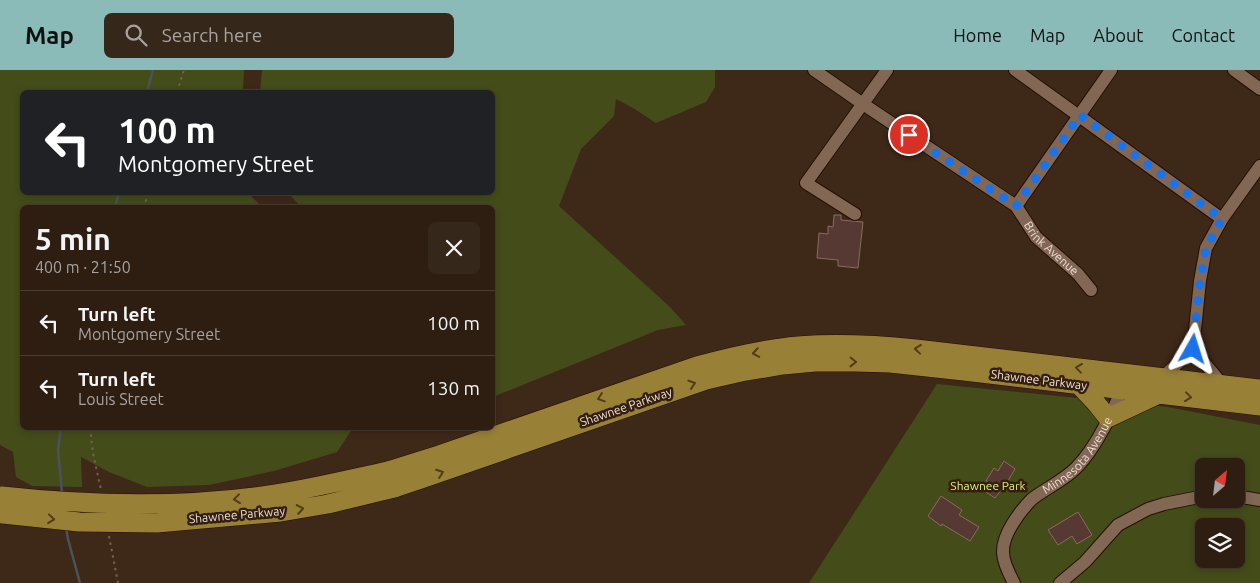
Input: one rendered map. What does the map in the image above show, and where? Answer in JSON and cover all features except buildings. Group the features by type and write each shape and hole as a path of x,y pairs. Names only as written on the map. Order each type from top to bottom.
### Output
{"highway":[{"name":"Shawnee Parkway","path":"1,505 79,522 157,523 239,517 328,504 391,479 439,455 696,366 730,357 798,346 875,345 916,348 1161,386 1260,406"},
{"name":"Shawnee Parkway","path":"391,479 421,479 698,383 741,372 783,365 815,362 890,364 1078,384 1125,381"},
{"path":"1078,384 1108,418 1161,386"},
{"name":"Shawnee Parkway","path":"1161,386 1222,384 1260,389"}],"street":[{"name":"Brink Avenue","path":"814,70 1016,206 1036,237 1078,274 1091,290"},
{"path":"855,214 806,183 887,70"},
{"path":"1015,70 1222,219"},
{"path":"1016,206 1111,70"},
{"path":"1234,70 1260,89"},
{"path":"1161,386 1193,349 1200,282 1206,248 1222,219 1260,166"},
{"path":"1193,349 1222,384"},
{"name":"Minnesota Avenue","path":"1014,583 1003,557 1003,545 1007,533 1032,500 1076,468 1098,437 1125,381"},
{"path":"1060,583 1085,562 1118,525 1148,509 1195,498"},
{"path":"1245,498 1260,500"}],"path":[{"path":"178,90 184,70"}],"green space":[{"path":"0,70 244,70 243,90 20,90 20,195 250,195 260,205 20,205 20,430 352,430 337,452 274,471 209,485 147,487 109,472 81,457 82,487 32,486 16,477 13,452 0,445"},
{"path":"262,70 715,70 715,87 706,102 656,123 616,99 614,116 581,149 559,206 670,307 686,325 658,330 495,396 495,205 299,205 288,195 495,195 495,90 260,90"},
{"name":"Shawnee Park","path":"937,384 1168,407 1260,425 1260,583 809,583"}],"waterway":[{"path":"148,90 153,70"},
{"path":"116,205 118,195"},
{"path":"61,430 58,450 62,493"},
{"path":"66,528 80,583"}],"route":[{"path":"909,135 1016,206 1080,115 1222,219 1206,248 1200,282 1193,349"}]}
